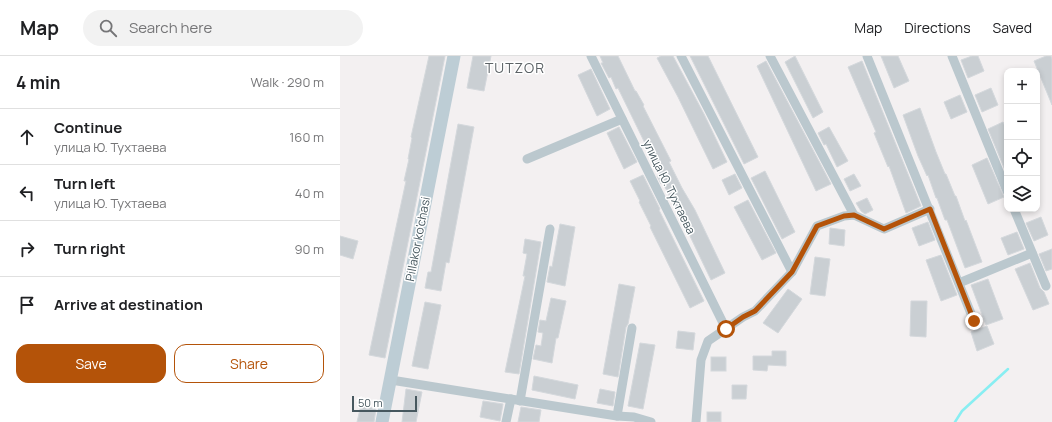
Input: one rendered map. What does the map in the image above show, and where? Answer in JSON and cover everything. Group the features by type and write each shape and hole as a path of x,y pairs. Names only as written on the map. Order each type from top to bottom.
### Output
{"street":[{"name":"Pillakor ko'chasi","path":"382,422 454,56"},
{"name":"улица Ю. Тухтаева","path":"591,56 726,329"},
{"path":"681,56 792,272"},
{"path":"770,56 854,215"},
{"path":"867,56 974,321"},
{"path":"952,56 1004,184"},
{"path":"526,158 622,119"},
{"path":"696,422 701,360 708,341 743,317 755,311 792,272 817,226 844,216 854,215 884,229 930,209"},
{"path":"1015,212 1046,286"},
{"path":"506,422 515,400 550,229"},
{"path":"959,283 1032,253"},
{"path":"617,416 632,328"},
{"path":"391,380 651,422"}],"building":[{"path":"429,56 445,56 385,358 369,355 406,181 404,181 409,159 411,137"},
{"path":"473,56 491,56 484,91 467,88"},
{"path":"600,56 618,56 635,91 644,105 643,106 671,161 669,162 695,210 725,273 711,280 677,209 657,176 660,174 618,88 616,89 611,77 609,78 601,63 603,63"},
{"path":"661,56 673,56 704,114 727,162 713,169 657,58"},
{"path":"690,56 708,56 758,157 744,164"},
{"path":"795,56 823,112 813,118 785,62"},
{"path":"881,56 898,56 909,81 894,88"},
{"path":"972,56 978,56 984,71 968,78 961,60"},
{"path":"1046,56 1051,56 1052,105 1040,76 1040,68 1037,68 1034,61"},
{"path":"766,61 831,184 816,191 757,66"},
{"path":"862,61 921,206 906,213 889,166 888,167 874,133 876,132 848,67"},
{"path":"591,69 610,109 597,116 578,75"},
{"path":"991,88 998,105 982,112 975,95"},
{"path":"960,95 967,112 951,119 944,102"},
{"path":"920,108 936,152 956,196 982,262 965,268 947,220 945,220 928,175 927,176 918,156 903,115"},
{"path":"1003,122 1004,124 1004,168 988,129"},
{"path":"458,124 474,127 449,263 446,262 441,291 425,288 428,272 431,272"},
{"path":"619,127 637,162 624,169 607,133"},
{"path":"829,127 848,161 837,167 826,144 824,145 818,133"},
{"path":"987,158 1004,197 988,204 972,165"},
{"path":"765,171 795,232 782,239 751,178"},
{"path":"735,174 742,188 729,195 722,180"},
{"path":"854,174 861,186 850,191 844,179"},
{"path":"643,175 704,301 690,308 650,227 651,226 630,181"},
{"path":"867,198 873,210 865,214 856,203"},
{"path":"748,200 776,253 762,260 734,207"},
{"path":"1041,217 1048,235 1034,241 1026,223"},
{"path":"928,222 935,240 919,246 912,228"},
{"path":"560,224 575,227 565,286 547,282 550,266 552,267"},
{"path":"830,228 845,230 844,246 829,244"},
{"path":"1017,232 1024,249 1008,255 1001,238"},
{"path":"340,236 358,241 353,259 340,255"},
{"path":"525,239 541,242 519,374 505,372 525,276 523,276 527,254 523,253"},
{"path":"1052,249 1052,269 1046,271 1039,254"},
{"path":"941,255 957,295 941,301 926,260"},
{"path":"815,257 830,259 825,296 810,294"},
{"path":"1030,263 1040,288 1044,292 1049,304 1033,310 1015,269"},
{"path":"988,279 1003,319 986,325 971,285"},
{"path":"619,284 635,287 628,324 626,327 618,377 603,374"},
{"path":"788,289 802,299 778,333 763,323"},
{"path":"551,298 566,301 558,338 556,338 552,363 533,359 536,345 541,346 543,333 538,332 540,320 546,321"},
{"path":"911,301 927,301 926,337 910,336"},
{"path":"425,302 441,305 428,369 412,366"},
{"path":"987,326 994,344 977,351 971,332"},
{"path":"678,331 695,333 693,350 676,348"},
{"path":"640,343 655,345 643,409 628,406"},
{"path":"772,351 786,351 786,366 768,365 767,371 753,370 753,356 772,356"},
{"path":"711,357 726,357 726,371 711,371"},
{"path":"534,376 578,385 575,399 532,390"},
{"path":"732,385 747,385 746,399 732,399"},
{"path":"406,389 422,392 416,422 402,422"},
{"path":"600,389 615,392 613,406 597,403"},
{"path":"483,401 503,404 500,421 480,417"},
{"path":"361,405 376,409 374,422 357,422"},
{"path":"521,407 541,410 539,422 518,422"},
{"path":"707,412 721,412 721,422 707,422"}],"waterway":[{"path":"955,422 962,411 1008,369"}],"district":[{"name":"TUTZOR","path":"515,68"}],"route":[{"path":"726,329 743,317 755,311 792,272 817,226 844,216 854,215 884,229 930,209 974,321"}]}
